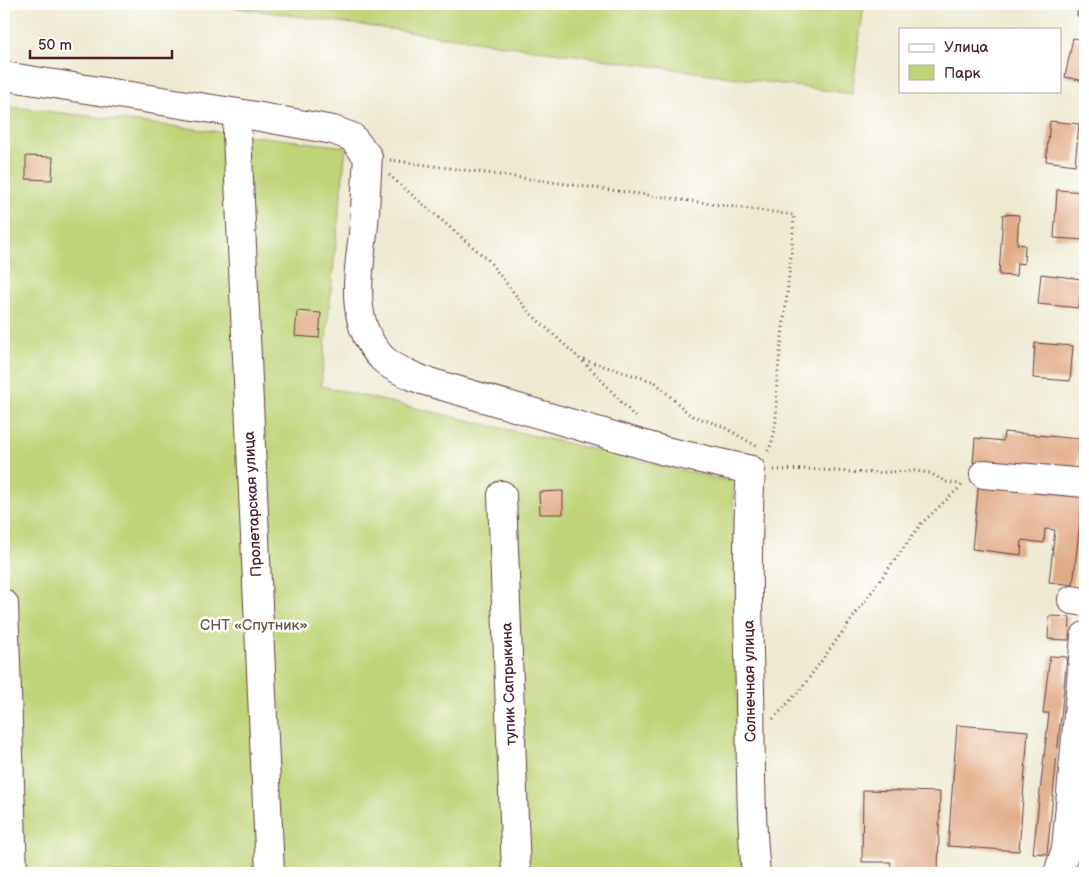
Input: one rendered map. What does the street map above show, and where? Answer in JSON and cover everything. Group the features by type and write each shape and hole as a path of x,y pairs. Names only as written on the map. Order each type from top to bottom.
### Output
{"street":[{"path":"4,76 237,123 333,130 352,137 368,157 365,213 358,280 359,318 369,341 383,359 402,372 422,380 665,451 756,471"},
{"name":"Пролетарская улица","path":"237,123 270,873"},
{"name":"Солнечная улица","path":"756,471 748,559 753,839 756,873"},
{"path":"973,479 1085,483"},
{"name":"тупик Сапрыкина","path":"502,495 516,873"},
{"path":"4,604 13,873"},
{"path":"1058,873 1066,849 1085,636"}],"path":[{"path":"368,157 488,260 529,312 581,359 642,424"},
{"path":"368,157 794,215 776,390 774,433 756,471"},
{"path":"581,359 655,382 690,415 722,426 756,471"},
{"path":"756,471 808,469 865,473 914,471 930,473 946,482 973,479"},
{"path":"751,744 801,689 921,524 973,479"}],"green space":[{"path":"211,4 864,4 852,94"},
{"name":"СНТ «Спутник»","path":"4,106 346,147 321,386 733,482 742,873 4,873"}],"building":[{"path":"1078,4 1085,4 1085,17 1077,16"},
{"path":"1073,38 1085,40 1085,81 1065,77"},
{"path":"1050,121 1079,124 1075,165 1046,161"},
{"path":"26,156 53,157 52,180 26,179"},
{"path":"1057,190 1085,192 1084,240 1054,238"},
{"path":"1003,214 1019,215 1017,244 1025,245 1024,264 1017,263 1016,276 999,275"},
{"path":"1041,274 1082,279 1079,308 1038,304"},
{"path":"297,311 321,313 319,338 295,336"},
{"path":"1035,343 1073,346 1070,381 1033,378"},
{"path":"1004,432 1080,439 1077,473 973,463 975,438 1003,441"},
{"path":"979,481 1083,492 1073,585 1049,582 1055,530 1045,529 1044,543 1022,540 1021,555 972,549"},
{"path":"563,491 563,514 540,514 539,492"},
{"path":"1049,616 1070,617 1069,640 1048,639"},
{"path":"1050,656 1067,657 1047,854 1033,853 1049,713 1043,713"},
{"path":"957,725 1028,731 1019,851 948,846"},
{"path":"863,790 940,792 938,873 890,873 891,862 862,862"},
{"path":"1083,804 1085,804 1085,840 1081,840"},
{"path":"1079,864 1085,864 1085,873 1078,873"}]}
